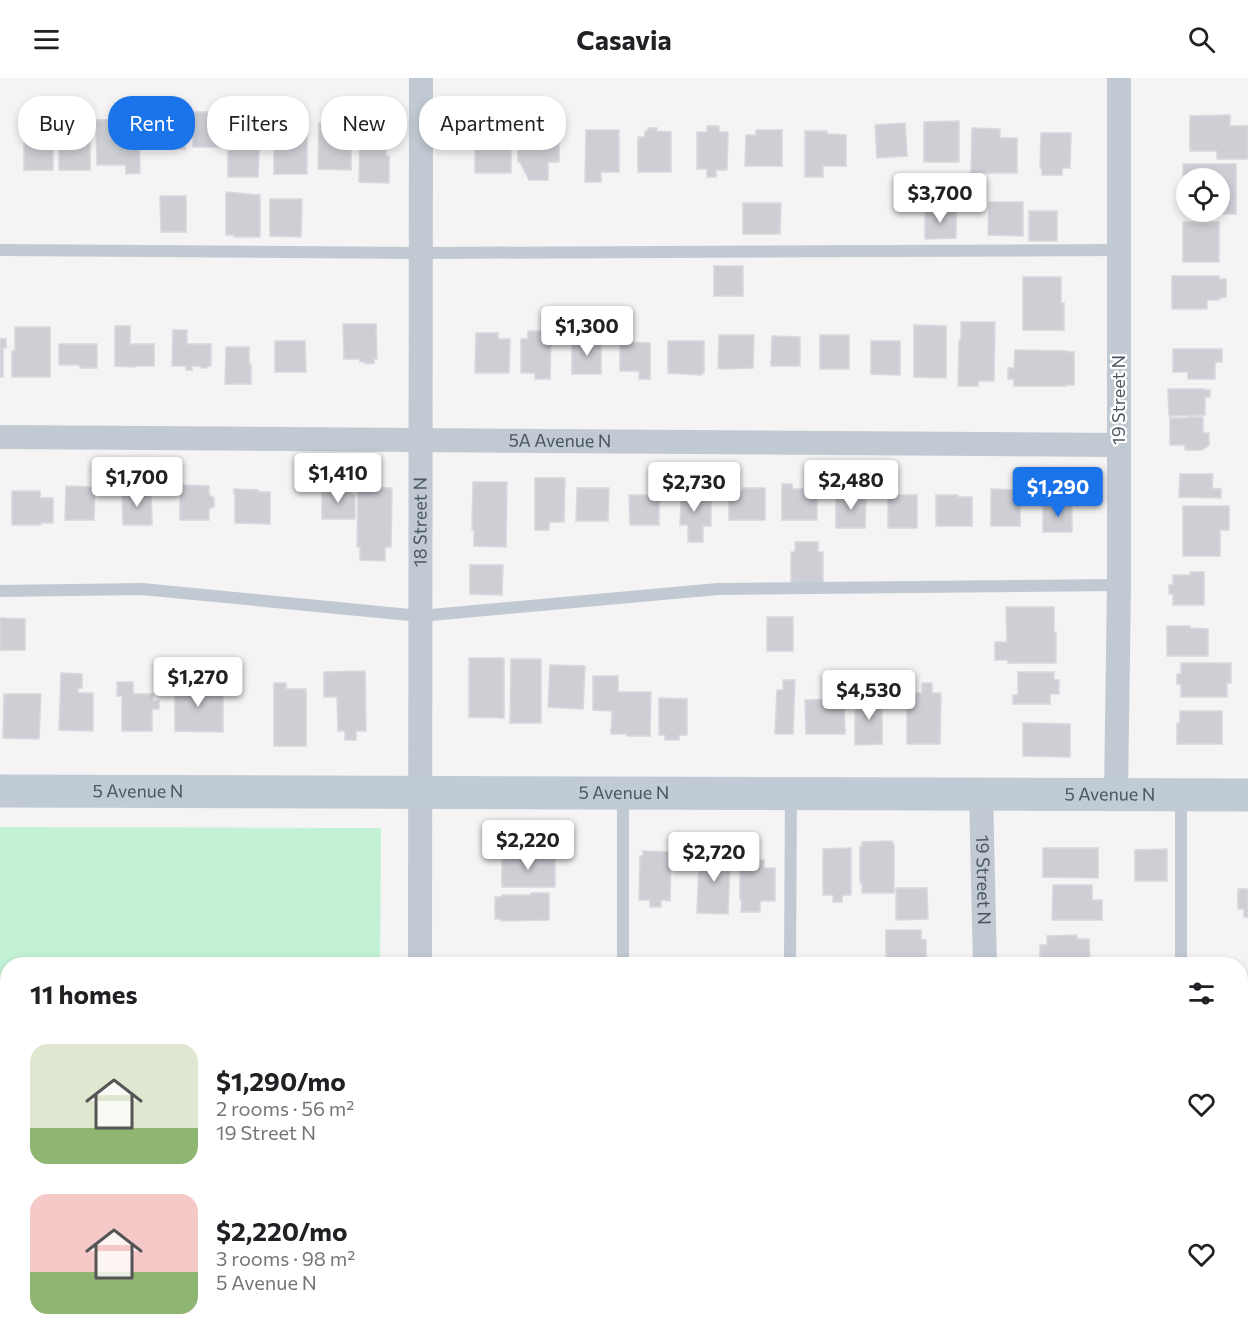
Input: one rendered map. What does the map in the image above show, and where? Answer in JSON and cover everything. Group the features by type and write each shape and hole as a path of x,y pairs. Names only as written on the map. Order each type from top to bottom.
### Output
{"main road":[{"name":"5 Avenue N","path":"0,791 1248,795"}],"street":[{"name":"18 Street N","path":"420,957 421,78"},
{"name":"19 Street N","path":"1116,794 1119,585 1119,78"},
{"name":"5A Avenue N","path":"0,437 1119,445"},
{"name":"19 Street N","path":"981,794 985,957"}],"lane":[{"path":"0,250 421,253 1119,250"},
{"path":"0,591 142,589 420,616 718,589 1119,585"},
{"path":"623,792 623,957"},
{"path":"790,957 791,793"},
{"path":"1181,794 1181,957"}],"green space":[{"path":"0,827 381,828 380,957 0,957"}],"building":[{"path":"195,112 207,112 207,147 195,147"},
{"path":"1230,115 1230,126 1248,126 1248,159 1217,159 1217,151 1190,151 1190,116"},
{"path":"96,120 108,120 108,150 140,150 140,173 126,174 126,165 97,165"},
{"path":"959,121 959,162 924,162 924,122"},
{"path":"319,123 321,123 321,150 351,150 351,170 318,169"},
{"path":"905,123 907,156 877,158 875,125"},
{"path":"707,126 719,126 719,132 728,132 727,170 716,170 716,177 707,177 707,169 697,169 697,132 707,132"},
{"path":"648,128 671,132 671,172 638,172 638,137 645,137 645,131 648,131"},
{"path":"972,128 1000,129 1000,138 1017,138 1017,173 971,173"},
{"path":"586,130 619,130 619,172 601,172 601,182 585,182"},
{"path":"756,130 782,130 782,166 745,166 746,135 756,135"},
{"path":"805,131 827,131 827,134 846,135 846,166 823,166 823,177 805,177"},
{"path":"1041,133 1071,133 1070,168 1062,168 1062,175 1042,175 1042,168 1040,168"},
{"path":"24,150 53,150 53,170 24,170"},
{"path":"59,150 90,150 90,170 59,170"},
{"path":"228,150 259,150 258,177 228,177"},
{"path":"274,150 307,150 307,174 274,174"},
{"path":"360,150 386,150 386,156 389,156 389,183 359,182"},
{"path":"475,150 511,150 511,173 475,173"},
{"path":"518,150 559,150 559,162 548,162 548,180 529,180 518,162"},
{"path":"1183,164 1236,164 1236,214 1230,214 1230,168 1183,168"},
{"path":"226,192 260,195 260,237 226,235"},
{"path":"160,196 186,196 186,232 161,232"},
{"path":"270,199 302,199 301,237 270,236"},
{"path":"989,202 1023,202 1023,236 988,235"},
{"path":"743,203 781,203 780,234 743,234"},
{"path":"925,209 956,209 956,238 925,239"},
{"path":"1029,211 1057,211 1057,241 1029,241"},
{"path":"1183,222 1219,222 1219,262 1183,262"},
{"path":"714,266 743,266 743,296 714,296"},
{"path":"1172,276 1219,276 1219,279 1226,279 1226,297 1219,298 1219,300 1207,300 1207,309 1172,309"},
{"path":"1023,277 1061,277 1064,330 1023,330"},
{"path":"961,322 995,322 994,381 978,381 978,386 958,386"},
{"path":"343,324 376,324 377,359 374,359 374,363 365,364 365,362 360,362 360,359 344,359"},
{"path":"914,325 946,326 946,378 914,377"},
{"path":"115,326 130,326 130,344 154,344 154,366 115,366"},
{"path":"15,327 50,327 50,377 12,377"},
{"path":"173,330 187,330 187,344 211,344 211,366 202,368 192,366 192,370 186,370 186,366 172,366"},
{"path":"528,331 551,331 550,379 535,379 535,373 521,373 521,339 528,339"},
{"path":"476,333 498,333 498,339 510,339 509,373 475,373"},
{"path":"719,335 754,335 753,368 718,368"},
{"path":"820,335 849,335 849,369 820,369"},
{"path":"772,336 800,337 800,366 771,366"},
{"path":"0,339 6,339 6,348 3,348 3,377 0,377"},
{"path":"572,340 601,340 601,374 572,374"},
{"path":"275,341 305,341 306,372 275,372"},
{"path":"668,341 704,341 704,373 701,375 668,373"},
{"path":"871,341 900,341 900,375 871,374"},
{"path":"620,342 650,343 650,379 639,379 639,371 620,371"},
{"path":"59,344 97,344 97,368 59,365"},
{"path":"226,347 249,347 251,384 225,384"},
{"path":"1173,349 1222,349 1222,362 1215,362 1215,379 1188,379 1188,372 1173,372"},
{"path":"1015,350 1074,352 1074,385 1014,386 1014,379 1008,379 1008,368 1014,368"},
{"path":"1168,389 1210,390 1210,397 1205,397 1205,415 1169,416"},
{"path":"1203,417 1203,433 1209,433 1209,445 1202,450 1185,450 1185,445 1170,445 1170,418"},
{"path":"1180,474 1213,474 1212,488 1221,489 1221,498 1179,497"},
{"path":"535,478 565,478 564,522 549,522 549,530 535,530"},
{"path":"473,482 507,482 506,547 474,546"},
{"path":"782,484 792,484 792,489 803,489 803,491 817,490 817,520 782,520"},
{"path":"66,486 95,487 94,520 65,520"},
{"path":"180,486 209,486 209,495 214,498 214,507 209,509 209,520 180,520"},
{"path":"675,487 691,488 691,495 711,496 711,526 703,526 703,542 688,542 688,525 680,525 681,499 675,499"},
{"path":"322,488 352,488 352,495 355,495 355,519 322,519"},
{"path":"358,488 392,488 391,547 385,547 385,561 360,560 360,547 357,547"},
{"path":"577,488 609,488 608,521 576,521"},
{"path":"743,488 765,488 765,520 729,520 729,490 743,490"},
{"path":"234,489 270,492 270,524 235,523"},
{"path":"991,489 1020,490 1020,526 991,526"},
{"path":"12,491 40,491 40,498 53,498 53,523 12,525"},
{"path":"151,491 152,525 123,525 122,492"},
{"path":"836,494 866,495 865,528 836,528"},
{"path":"629,495 659,495 659,525 630,525"},
{"path":"888,495 917,495 917,528 888,528"},
{"path":"936,495 972,497 972,526 936,526"},
{"path":"1043,503 1072,503 1072,532 1043,532"},
{"path":"1183,506 1229,506 1229,530 1220,530 1220,556 1183,556"},
{"path":"795,542 818,542 818,552 823,552 823,583 791,583 791,552 795,552"},
{"path":"470,565 503,565 502,595 470,594"},
{"path":"1190,572 1204,572 1204,605 1173,605 1173,594 1169,594 1169,585 1173,585 1173,575 1190,575"},
{"path":"1006,607 1054,607 1056,663 1008,663 1008,660 995,660 995,642 1007,642"},
{"path":"767,617 793,617 793,651 767,651"},
{"path":"0,618 25,619 25,650 0,650"},
{"path":"1167,626 1208,629 1208,656 1167,656"},
{"path":"469,658 504,658 504,718 469,717"},
{"path":"511,659 541,659 541,723 510,723"},
{"path":"1181,663 1231,663 1231,683 1227,683 1227,697 1181,697 1181,684 1177,684 1177,674 1181,674"},
{"path":"550,665 585,666 583,709 548,707"},
{"path":"365,671 366,731 356,731 356,740 345,740 345,731 338,731 337,697 324,697 324,672"},
{"path":"1018,672 1054,672 1054,680 1059,680 1059,694 1050,694 1050,704 1013,704 1013,695 1018,695"},
{"path":"61,673 82,674 82,688 78,688 78,693 93,693 93,731 59,730"},
{"path":"593,676 618,676 618,692 651,692 650,736 611,734 612,711 593,710"},
{"path":"182,677 192,677 192,687 193,680 208,680 208,694 223,694 223,732 175,731 175,694 177,694 177,687 182,687"},
{"path":"783,680 795,680 793,734 775,734 777,690 783,690"},
{"path":"117,682 133,682 133,694 153,694 153,701 159,701 159,709 152,709 152,731 122,731 122,696 117,696"},
{"path":"274,683 286,683 286,689 306,689 306,746 274,746"},
{"path":"922,683 932,683 932,693 941,693 940,744 907,744 907,693 922,693"},
{"path":"4,694 41,694 39,739 3,738"},
{"path":"882,695 882,744 855,745 855,708 859,708 859,696"},
{"path":"659,698 687,699 687,735 679,735 679,740 665,740 665,735 659,735"},
{"path":"844,699 845,734 806,734 805,700"},
{"path":"1180,711 1222,711 1222,744 1177,744 1177,723 1180,723"},
{"path":"1023,723 1070,724 1070,757 1023,756"},
{"path":"892,841 894,846 894,893 862,893 860,847 862,842"},
{"path":"851,848 851,895 842,895 842,902 833,902 833,895 823,895 823,849"},
{"path":"1043,848 1098,848 1098,878 1043,877"},
{"path":"1167,849 1167,881 1135,881 1135,850"},
{"path":"643,851 669,852 671,858 670,901 661,900 661,907 650,907 650,900 639,900 640,856 643,856"},
{"path":"701,851 728,852 728,859 730,859 728,914 697,913"},
{"path":"502,855 555,855 555,887 502,887"},
{"path":"752,860 764,860 764,868 775,868 775,901 760,901 760,912 741,912 740,863 752,863"},
{"path":"1053,885 1092,885 1092,900 1102,900 1102,920 1052,920"},
{"path":"896,888 927,888 928,919 896,920"},
{"path":"1238,889 1248,889 1248,917 1244,917 1244,909 1238,909"},
{"path":"531,893 549,893 549,920 501,921 502,919 495,919 495,897 531,895"},
{"path":"886,930 921,930 921,939 926,940 926,957 886,957"},
{"path":"1077,935 1077,939 1089,939 1090,957 1040,957 1040,945 1047,945 1047,936"}]}
